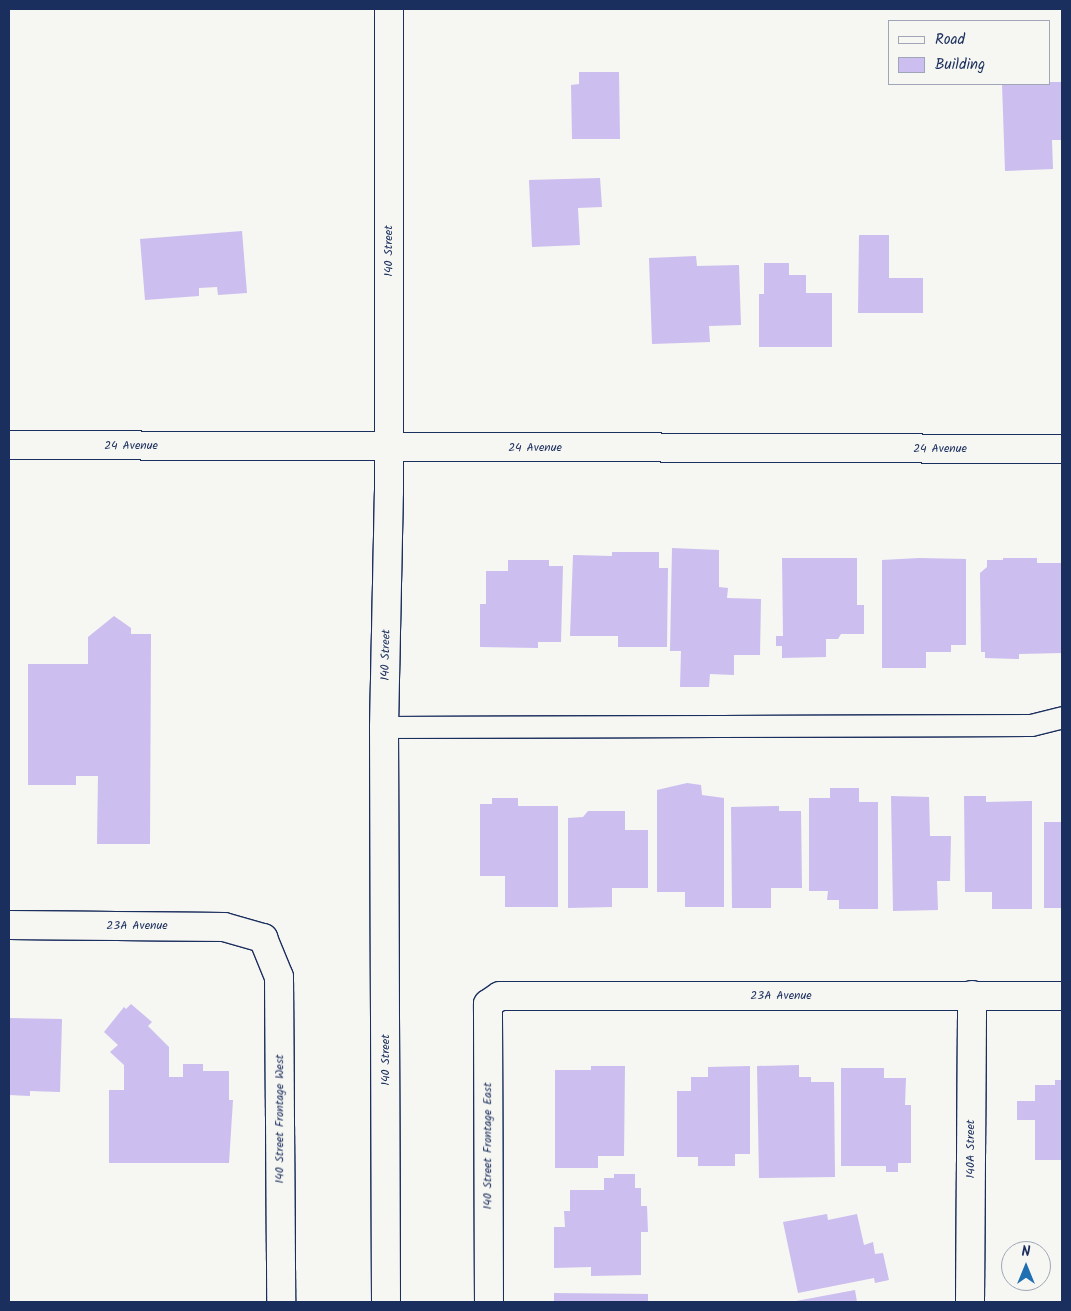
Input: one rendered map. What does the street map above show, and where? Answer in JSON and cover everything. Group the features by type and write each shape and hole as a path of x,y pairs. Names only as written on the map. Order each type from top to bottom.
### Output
{"main road":[{"name":"140 Street","path":"386,1302 384,727 389,447 389,9"},
{"name":"24 Avenue","path":"9,445 1062,449"},
{"name":"23A Avenue","path":"9,925 224,927 263,938"},
{"name":"140 Street Frontage West","path":"263,938 279,977 281,1302"},
{"name":"23A Avenue","path":"500,996 1062,996"},
{"name":"140 Street Frontage East","path":"489,1302 488,1004 500,996"},
{"name":"140A Street","path":"970,1302 972,996"}],"lane":[{"path":"384,727 1031,725 1062,717"}],"building":[{"path":"579,72 619,72 620,139 572,139 571,85 579,84"},
{"path":"1051,82 1062,82 1062,140 1052,140 1053,169 1005,171 1002,85 1051,85"},
{"path":"600,178 602,207 578,208 580,245 532,247 529,180"},
{"path":"242,231 247,293 218,295 217,287 199,288 199,296 145,300 140,239"},
{"path":"859,235 889,235 889,278 923,278 923,313 858,313"},
{"path":"696,256 697,266 739,265 741,325 709,326 710,342 652,344 649,258"},
{"path":"764,263 789,263 789,275 806,275 806,293 832,293 832,347 759,347 759,294 764,294"},
{"path":"672,548 719,550 719,587 728,588 727,598 761,599 760,655 734,655 734,675 710,674 709,687 680,687 681,651 670,651"},
{"path":"612,552 659,552 659,568 668,568 667,647 618,647 618,636 570,636 573,555 612,556"},
{"path":"782,558 857,558 857,605 864,605 864,634 841,634 838,639 826,639 826,657 782,658 782,646 776,646 776,636 783,636"},
{"path":"919,558 966,559 966,645 951,645 951,652 926,652 926,668 882,668 882,560"},
{"path":"1003,558 1037,558 1037,563 1062,563 1062,653 1019,654 1019,659 985,658 985,652 981,652 980,573 987,567 987,560 1003,560"},
{"path":"508,560 549,560 549,566 563,566 561,642 538,642 538,648 480,647 480,604 486,604 486,571 508,571"},
{"path":"114,616 131,628 131,634 151,634 150,844 97,844 98,776 76,776 76,785 28,785 28,664 88,664 88,637"},
{"path":"687,783 701,785 702,795 724,798 724,907 685,907 685,892 657,892 657,790"},
{"path":"830,788 859,788 859,802 878,802 878,909 839,909 839,900 827,900 828,891 809,891 809,798 830,798"},
{"path":"891,796 929,797 930,836 951,836 950,881 937,881 938,910 893,911"},
{"path":"964,796 986,796 986,802 1032,801 1032,909 992,909 992,892 965,892"},
{"path":"492,798 518,798 518,806 558,806 558,907 505,907 505,876 480,876 480,804 492,804"},
{"path":"779,806 779,811 801,811 802,888 771,888 771,908 732,908 731,807"},
{"path":"588,811 625,811 625,830 648,830 648,888 612,888 612,907 568,908 568,818 583,817"},
{"path":"1044,822 1062,822 1062,908 1044,908"},
{"path":"131,1004 152,1022 148,1026 169,1047 169,1077 183,1077 183,1064 203,1064 203,1071 229,1071 229,1100 233,1100 229,1163 109,1163 109,1090 124,1090 124,1065 110,1052 118,1045 104,1032 124,1007 126,1009"},
{"path":"9,1018 62,1019 60,1092 30,1091 30,1096 9,1095"},
{"path":"799,1065 799,1077 811,1077 811,1082 834,1082 835,1177 759,1178 757,1066"},
{"path":"591,1066 625,1066 624,1156 598,1156 598,1168 555,1168 555,1070 591,1070"},
{"path":"750,1066 750,1154 735,1154 735,1166 698,1166 698,1157 677,1157 677,1091 691,1091 691,1077 708,1077 708,1067"},
{"path":"841,1068 884,1068 884,1078 906,1078 905,1105 911,1105 911,1163 898,1163 898,1172 886,1172 886,1166 841,1166"},
{"path":"1055,1080 1062,1080 1062,1160 1035,1160 1035,1120 1017,1120 1017,1101 1035,1101 1035,1085 1055,1085"},
{"path":"614,1174 635,1174 635,1188 641,1188 641,1206 647,1206 648,1232 641,1232 641,1275 591,1276 591,1267 554,1268 554,1227 565,1227 564,1211 570,1211 570,1190 604,1190 604,1178 614,1178"},
{"path":"827,1214 828,1220 857,1214 864,1245 873,1242 875,1254 883,1253 889,1280 875,1283 874,1278 798,1293 783,1222"},
{"path":"855,1290 857,1302 796,1301"},
{"path":"554,1293 648,1294 648,1302 554,1302"}]}
